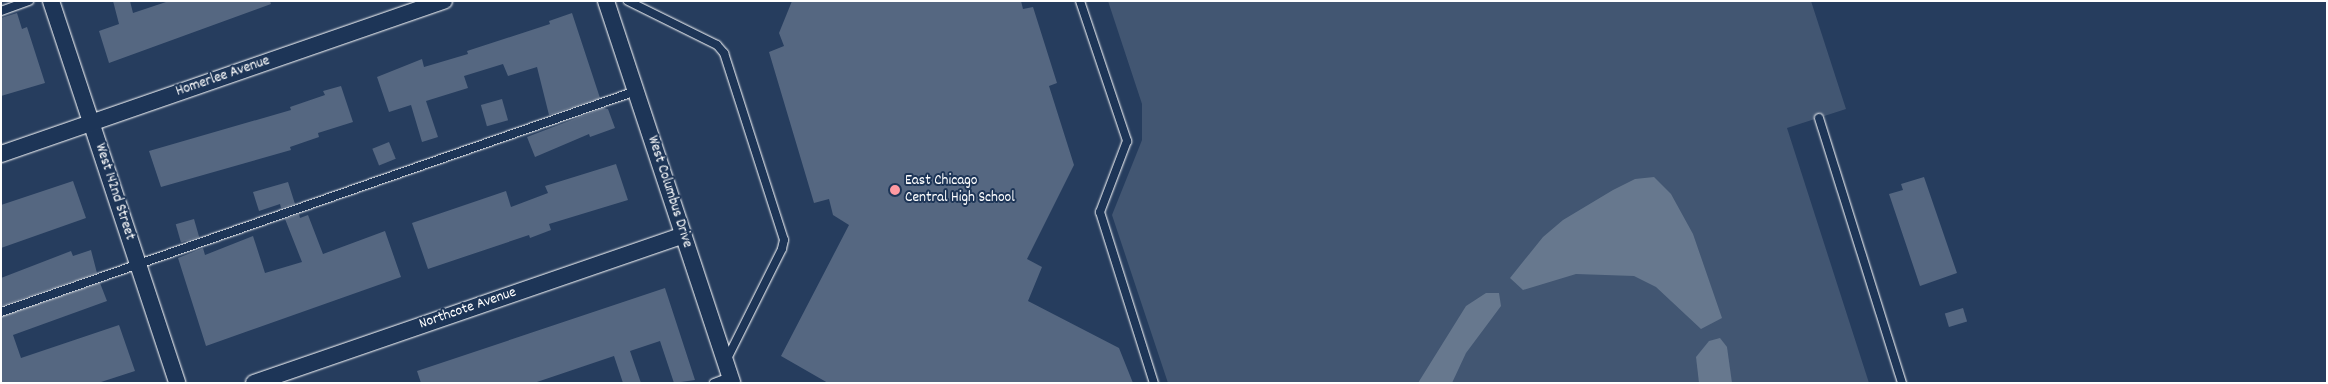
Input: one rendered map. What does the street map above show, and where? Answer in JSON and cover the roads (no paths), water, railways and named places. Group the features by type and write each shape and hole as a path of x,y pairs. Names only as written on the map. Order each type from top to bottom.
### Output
{"street":[{"name":"West 142nd Street","path":"51,1 177,383"},
{"name":"Homerlee Avenue","path":"1,154 444,1"},
{"name":"West Columbus Drive","path":"606,1 683,236 725,376"},
{"name":"Northcote Avenue","path":"254,383 683,236"}],"lane":[{"path":"1,11 29,1"},
{"path":"628,1 717,45 724,53 784,240 782,250 725,376"},
{"path":"1080,1 1127,141 1100,212 1154,383"},
{"path":"1,312 636,92"},
{"path":"1819,118 1902,383"}],"place":[{"name":"East Chicago Central High School","path":"895,190"}]}
